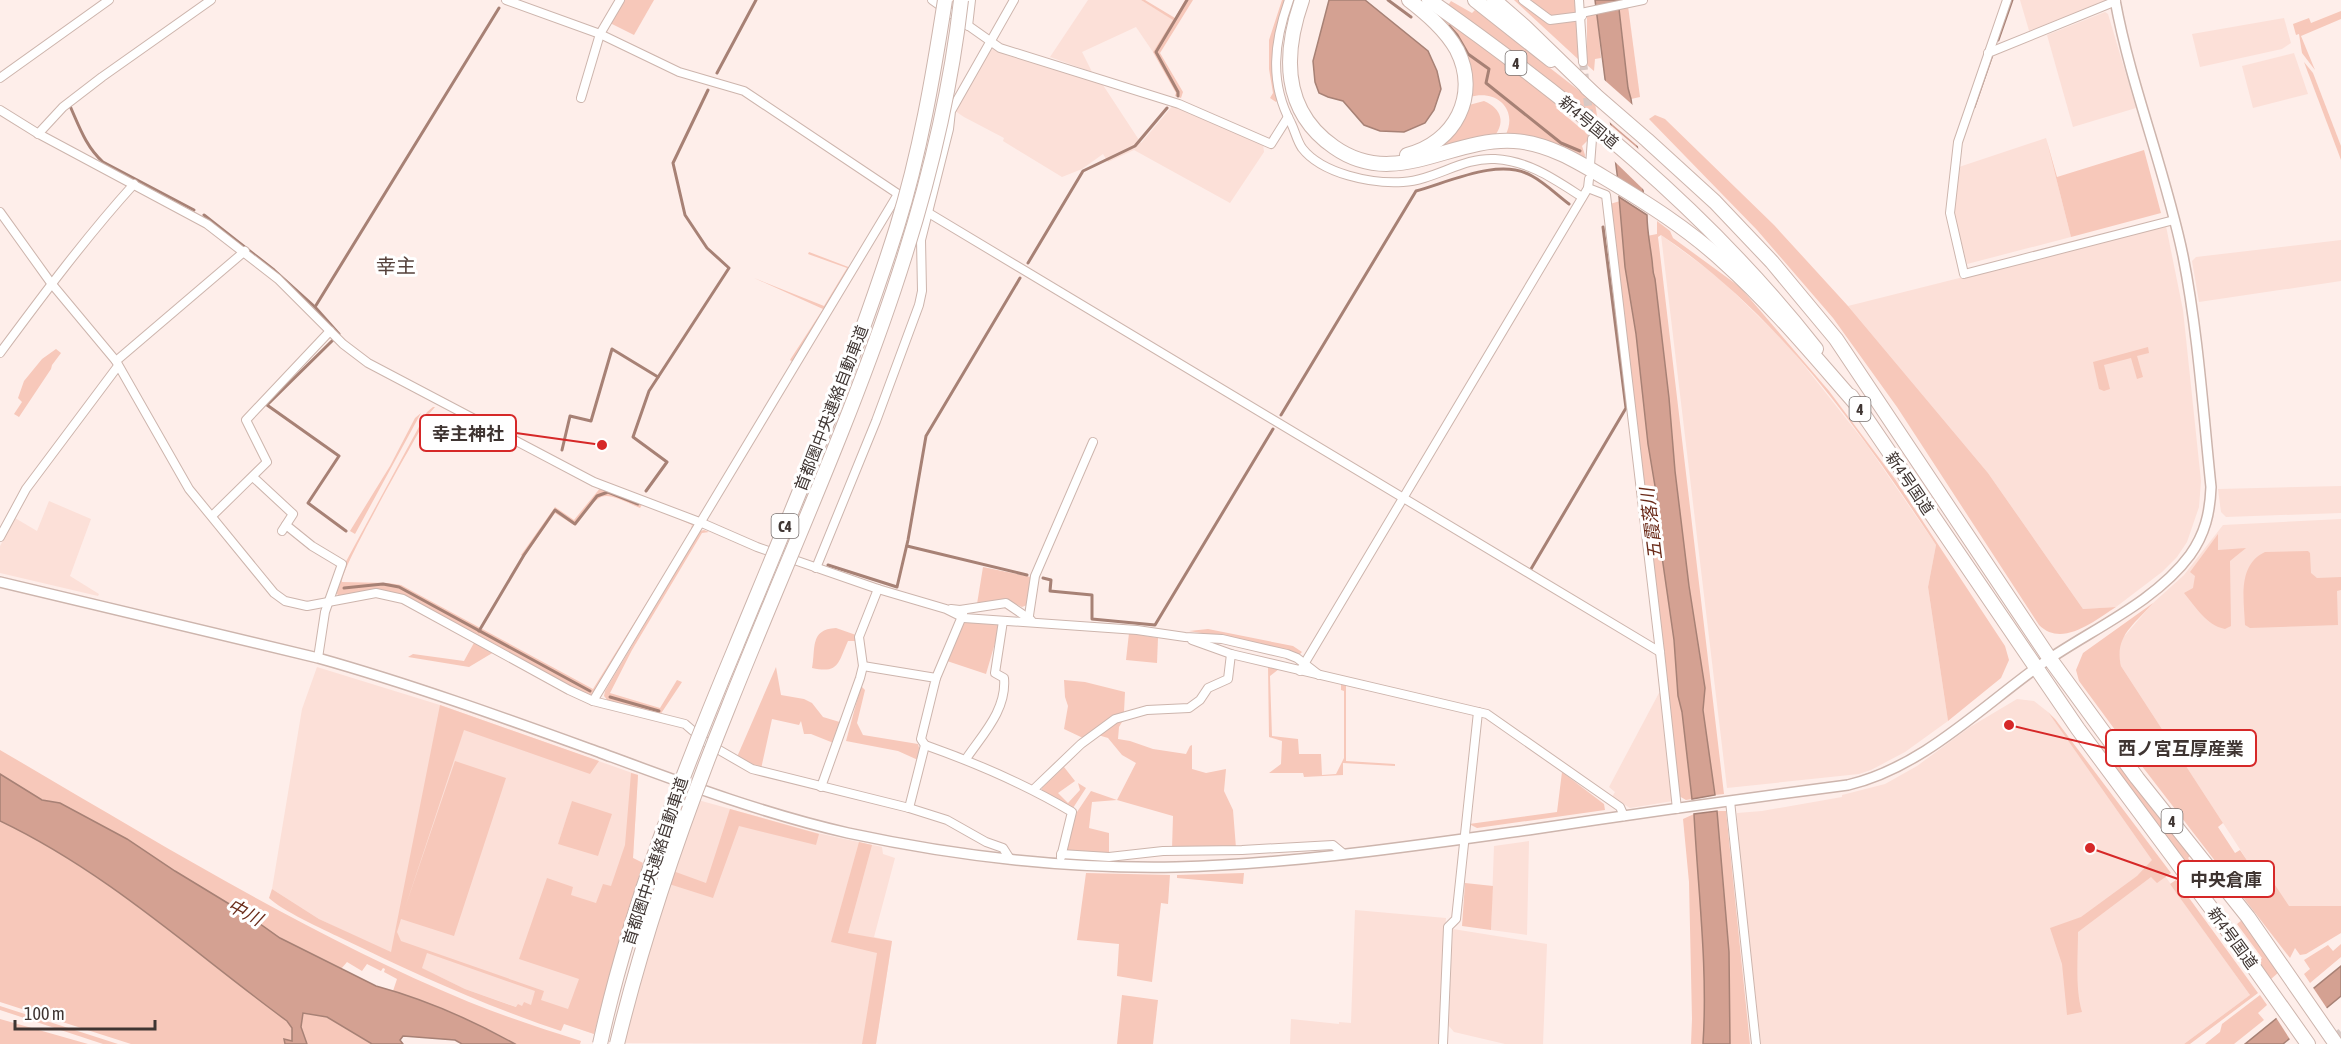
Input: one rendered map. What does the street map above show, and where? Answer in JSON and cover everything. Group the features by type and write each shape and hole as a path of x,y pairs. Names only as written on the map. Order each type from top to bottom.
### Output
{"highway":[{"name":"首都圏中央連絡自動車道","path":"600,1044 631,929 674,801 810,467 883,268 915,159 929,98 945,0"},
{"name":"首都圏中央連絡自動車道","path":"617,1044 642,949 704,768 834,454 891,300 917,217 938,134 961,0"},
{"path":"1302,0 1291,40 1289,67 1293,91 1298,104 1336,149 1350,156 1378,163 1409,163 1478,143 1512,141 1544,147 1603,177 1666,217 1714,254 1751,287 1857,405"},
{"path":"1310,0 1299,40 1298,67 1304,94 1316,125 1345,144 1370,154 1384,156 1417,152 1441,139 1453,127 1464,103 1466,88 1462,62 1449,38 1409,0"},
{"name":"新4号国道","path":"1429,0 1530,74 1596,135 1651,175 1751,272 1795,322 1857,405 2036,668 2308,1044"},
{"name":"新4号国道","path":"1475,0 1595,95 1647,140 1742,230 1772,262 1836,339 2050,659 2137,778 2248,917 2336,1044"},
{"path":"1494,0 1526,27 1595,95"}],"street":[{"path":"0,78 109,0"},
{"path":"38,134 63,107 102,76 211,0"},
{"path":"506,0 600,34 679,72 744,91 929,213 1660,652"},
{"path":"581,98 600,34 620,0"},
{"path":"932,0 1000,48 1179,104 1271,144 1288,117"},
{"path":"968,26 971,0"},
{"path":"816,568 876,421 919,305 922,291 920,248 949,129 951,111 1014,0"},
{"path":"1289,0 1280,24 1275,60 1278,91 1298,142 1309,155 1332,169 1357,178 1371,181 1404,182 1435,176 1464,164 1492,159 1528,165 1582,197"},
{"path":"1523,0 1550,20 1643,0"},
{"path":"1580,0 1583,62"},
{"path":"2007,0 1958,142 1950,213 1964,274 2174,220"},
{"path":"1060,859 1140,867 1221,865 1344,854 1848,785 1875,777 1920,753 1981,711 2036,668 2145,597 2178,569 2200,539 2208,517 2211,487 2199,371 2183,256 2124,42 2116,1 1988,53"},
{"path":"0,110 38,134 195,216 245,251 278,279 330,331 368,363 594,482 702,523 757,547 878,589 946,609 1003,621 1028,620 1222,639 1287,654 1304,663 1319,675"},
{"path":"1590,165 1596,135"},
{"path":"1300,671 1589,183 1606,195 1660,652 1682,808"},
{"path":"0,353 51,283 134,184"},
{"path":"593,701 898,194"},
{"path":"0,212 51,283 117,363 189,489 280,598 307,606 376,593 404,599 593,701 685,724 707,743 752,769 909,808 947,820 986,842 1003,848 1010,859"},
{"path":"0,537 26,489 117,363 245,251"},
{"path":"212,516 267,462 246,420 330,331"},
{"path":"1028,620 1035,576 1093,442"},
{"path":"253,477 293,514 284,528 342,564 325,612 318,658"},
{"path":"0,582 318,658 450,698 662,776 761,809 847,832 908,844 1010,859 1060,859 1163,851 1242,850 1333,844 1344,854"},
{"path":"821,787 862,666 859,637 878,589"},
{"path":"963,613 1006,603 1028,620"},
{"path":"963,613 936,678 921,739 925,745 966,759 1034,789 1072,812 1060,859"},
{"path":"966,759 996,716 1002,701 1004,678 995,673 1003,621"},
{"path":"1185,637 1231,654 1487,714 1620,807 1624,816"},
{"path":"1034,789 1082,744 1115,719 1147,710 1190,708 1200,700 1208,688 1228,679 1231,654"},
{"path":"862,666 936,678"},
{"path":"1443,1044 1448,927 1456,919 1478,712"},
{"path":"909,808 925,745"},
{"path":"1725,802 1756,1044"}],"shaded area":[{"path":"623,0 654,0 634,35 610,23"},
{"path":"1088,0 1141,0 1174,20 1153,52 1136,27 1082,52 1092,72 1050,57"},
{"path":"1141,0 1145,0 1175,18 1185,0 1193,0 1160,53 1183,92 1181,98 1175,96 1176,93 1153,52 1173,20"},
{"path":"1282,0 1286,0 1274,49 1278,100 1276,102 1270,98 1273,93 1269,69 1269,40"},
{"path":"1329,0 1365,0 1428,51 1437,71 1441,89 1434,110 1425,123 1404,132 1380,131 1364,125 1343,101 1319,93 1315,82 1313,61"},
{"path":"1418,0 1524,77 1558,105 1556,108 1589,135 1589,139 1582,146 1584,161 1505,136 1509,127 1507,110 1497,99 1489,96 1470,97 1471,77"},
{"path":"1439,0 1449,4 1451,1 1472,13 1475,10 1478,12 1595,103 1598,122"},
{"path":"1514,0 1519,0 1543,20 1555,23 1573,21 1577,23 1579,60"},
{"path":"1532,0 1578,0 1577,11 1572,14 1549,16"},
{"path":"1595,0 1618,0 1644,198 1618,181"},
{"path":"2020,0 2109,0 2030,34"},
{"path":"1628,6 1640,97 1631,99 1619,7"},
{"path":"2341,11 2341,19 2301,36 2315,70 2302,53 2299,34 2296,35 2293,24 2309,18 2311,23"},
{"path":"1597,12 1601,58 1595,59 1594,71 1587,65 1587,16"},
{"path":"2105,12 2108,14 2136,108 2073,127 2047,35"},
{"path":"2284,18 2291,43 2282,49 2200,67 2192,34"},
{"path":"991,48 1006,55 1101,82 1141,143 1174,104 1263,144 1264,152 1230,203 1134,150 1108,162 1103,154 1082,169 1062,177 1003,141 1004,138 955,111"},
{"path":"2294,53 2308,94 2253,108 2242,66"},
{"path":"2304,62 2313,73 2341,146 2341,160"},
{"path":"1484,101 1495,108 1500,117 1500,127 1493,138 1443,151 1441,145 1459,128 1469,105"},
{"path":"1655,115 1665,119 1774,225 1848,306 1988,473 2083,609 2116,607 2088,625 2068,633 2058,634 2039,625 1897,407 1833,318 1757,230 1649,119"},
{"path":"2046,138 2071,237 1967,264 1954,213 1959,167"},
{"path":"2046,138 2057,177 2144,150 2161,213 2071,237"},
{"path":"1619,197 1647,215 1689,586 1705,688 1703,710 1715,795 1692,799 1682,712 1678,696 1674,640 1658,529 1657,498 1625,267"},
{"path":"1620,201 1625,267 1657,498 1658,529 1674,640 1678,696 1682,712 1692,799 1686,800 1679,796 1610,204"},
{"path":"1657,221 1670,231 1673,238 1740,287 1829,391 1895,479 2005,646 2009,660 2001,678 1948,721 1928,587 1936,545 1877,459 1814,376 1742,300 1703,266 1661,235 1658,237 1724,794 1715,795 1703,710 1705,688 1689,586 1655,279 1647,236 1657,234"},
{"path":"2166,226 2183,310 2201,481 2199,507 2187,542 2177,557 2162,572 2116,607 2083,609 1988,473 1848,306"},
{"path":"1661,235 1717,276 1788,345 1867,445 1936,545 1928,587 1948,721 1905,752 1871,770 1859,774 1727,788"},
{"path":"2341,240 2341,281 2199,302 2192,261 2196,257"},
{"path":"809,252 851,268 794,363 790,360 823,309 754,278 824,306 847,268 808,254"},
{"path":"2148,347 2149,353 2137,356 2143,377 2137,379 2131,358 2104,365 2110,389 2104,391 2099,389 2093,362"},
{"path":"56,349 61,353 19,417 14,414 22,402 18,398 24,381 42,359"},
{"path":"435,407 365,529 342,582 401,585 593,689 690,533 692,525 655,508 692,523 694,530 596,694 587,696 405,596 380,592 339,596 335,592 343,567 427,412"},
{"path":"421,413 355,534 350,531 390,466 415,418"},
{"path":"2341,486 2341,513 2226,517 2221,512 2218,489"},
{"path":"601,487 643,503 640,508 616,498 602,497 591,505 574,525 555,513 524,557 521,555 555,507 574,520"},
{"path":"49,501 91,519 70,576 99,594 98,596 0,573 0,546 15,518 37,531"},
{"path":"2341,519 2341,922 2306,951 2121,666 2118,653 2121,640 2153,603 2184,575 2223,525"},
{"path":"700,531 709,532 702,533 632,650 610,693 660,708 677,680 682,682 660,715 609,702 604,696 605,691"},
{"path":"2218,534 2218,550 2246,548 2230,561 2231,626 2225,629 2207,620 2184,593 2193,588 2195,576 2190,572"},
{"path":"2308,551 2311,573 2317,578 2341,577 2341,590 2337,591 2338,625 2250,628 2245,625 2244,584 2250,565 2265,552"},
{"path":"983,567 1031,577 1027,605 1022,607 1005,599 977,604"},
{"path":"2153,603 2123,639 2120,647 2121,666 2223,823 2218,827 2235,853 2240,850 2261,881 2269,876 2289,906 2341,906 2341,933 2306,954 2300,955 2295,948 2290,958 2079,681 2076,670 2083,653"},
{"path":"967,621 1000,626 986,674 947,661 963,623"},
{"path":"836,628 856,635 856,641 848,641 839,661 833,668 812,668 815,642 818,636 827,629"},
{"path":"1208,629 1293,646 1302,652 1299,655 1226,637 1189,631"},
{"path":"1129,633 1158,638 1157,663 1126,660"},
{"path":"475,641 494,652 469,667 408,657 413,654 464,661"},
{"path":"1268,666 1279,669 1270,676 1272,736 1298,739 1299,754 1321,754 1322,775 1336,774 1344,758 1344,691 1341,690 1341,684 1346,685 1346,761 1395,764 1395,766 1343,763 1343,775 1304,777 1303,773 1269,773 1281,764 1282,741 1269,737"},
{"path":"317,667 440,705 638,775 633,858 643,863 594,1034 465,989 319,919 272,889 302,709"},
{"path":"776,667 781,695 804,699 812,703 823,717 843,723 836,744 811,734 804,734 801,721 799,725 772,719 761,769 737,757"},
{"path":"1064,680 1085,682 1125,692 1124,712 1083,738 1064,729 1068,706"},
{"path":"861,686 865,690 857,723 863,735 918,744 920,751 918,760 898,751 846,741"},
{"path":"1659,693 1662,693 1673,801 1630,808 1612,797 1615,792 1609,787"},
{"path":"2017,699 2034,701 2048,712 2250,995 2184,1044 1761,1044 1738,844 1737,813 1842,797 1842,795 1885,784 1917,766 1970,727"},
{"path":"440,705 599,761 590,774 464,730 405,908 455,761 506,778 454,936 401,919 397,932 401,941 544,991 541,1000 568,1009 579,979 519,959 547,878 573,887 571,895 596,903 603,884 611,886 625,845 631,773 638,775 633,858 643,863 594,1034 564,1024 561,1031 504,1011 423,976 293,914 269,898 272,889 319,919 391,952","holes":["427,953 535,991 531,1005 524,1002 522,1006 518,1004 516,1007 465,989 422,968"]},
{"path":"2048,712 2171,873 2157,883 2151,877 2078,932 2078,983 2082,1012 2067,1015 2062,964 2050,928 2081,917 2137,876 2152,860"},
{"path":"1125,717 1119,727 1118,739 1153,749 1186,754 1192,745 1192,769 1206,773 1226,769 1224,791 1233,810 1236,848 1172,849 1173,816 1117,800 1136,763 1122,755 1108,738 1098,735"},
{"path":"2106,747 2192,854 2188,858 2205,881 2200,885 2103,750"},
{"path":"0,750 230,884 348,946 469,1002 581,1041 580,1044 515,1044 488,1029 393,991 397,979 384,972 383,968 381,971 367,964 362,971 347,962 341,969 280,939 249,916 127,839 60,803 42,800 0,774"},
{"path":"1064,767 1075,781 1058,793 1068,803 1080,790 1078,783 1086,788 1073,808 1042,791 1042,788"},
{"path":"1562,772 1604,804 1605,810 1477,828 1469,824 1557,812"},
{"path":"0,774 42,800 60,803 127,839 280,938 376,986 447,1011 515,1044 462,1044 455,1040 403,1036 400,1040 403,1044 372,1044 327,1017 303,1013 301,1027 307,1044 285,1044 284,1039 292,1041 292,1028 287,1021 113,888 39,841 0,821"},
{"path":"1091,791 1117,800 1092,802 1089,828 1109,833 1109,853 1068,851 1066,847 1077,812"},
{"path":"698,800 817,833 882,847 883,854 895,858 874,937 892,941 876,1044 624,1043 654,933"},
{"path":"572,801 612,814 598,856 558,844"},
{"path":"730,809 819,834 816,845 739,826 713,898 669,884 673,871 706,883"},
{"path":"1717,811 1726,811 1750,1044 1730,1044 1729,1039 1729,952"},
{"path":"1717,811 1729,952 1730,1044 1703,1044 1703,958 1694,814"},
{"path":"1694,814 1703,958 1703,1044 1691,1044 1689,882 1683,819"},
{"path":"0,821 76,864 148,914 287,1021 292,1028 292,1042 284,1039 285,1044 131,1044 0,1002"},
{"path":"1529,841 1527,935 1491,930 1494,846"},
{"path":"859,842 872,845 848,933 892,941 876,1044 862,1044 877,953 831,942"},
{"path":"1086,873 1170,875 1168,904 1161,903 1152,982 1117,976 1119,944 1077,940"},
{"path":"1244,873 1243,884 1177,878 1177,875"},
{"path":"2176,880 2258,993 2190,1044 2184,1044 2250,995 2170,884"},
{"path":"1465,883 1493,886 1491,930 1462,926"},
{"path":"1355,910 1446,918 1439,1044 1290,1044 1291,1019 1351,1023"},
{"path":"2242,920 2279,972 2271,979 2258,962 2262,958 2237,924"},
{"path":"1453,929 1547,944 1543,1044 1505,1044 1454,1032 1448,1025"},
{"path":"2341,944 2341,957 2310,983 2304,974 2310,969 2304,960 2328,945 2333,951"},
{"path":"2341,966 2341,996 2283,1044 2245,1044"},
{"path":"1122,995 1158,1000 1153,1044 1117,1044"},
{"path":"2260,995 2267,1005 2258,1013 2264,1020 2234,1044 2205,1044 2220,1032 2222,1024"},
{"path":"0,1006 118,1044 103,1044 0,1010"},
{"path":"302,1013 327,1017 372,1044 307,1044 301,1027"},
{"path":"0,1019 88,1044 0,1044"}],"pier":[{"path":"1601,77 1635,107 1641,149 1606,119"},
{"path":"1607,122 1641,151 1647,193 1612,159"},
{"path":"2312,986 2328,1010 2291,1041 2275,1016"}],"waterway":[{"path":"717,73 756,0"},
{"path":"1178,96 1156,52 1187,0"},
{"path":"1388,0 1411,17"},
{"path":"1998,40 2012,0"},
{"path":"339,334 315,307 499,8"},
{"path":"1449,26 1468,54 1489,69 1486,83 1561,143 1580,151"},
{"path":"1974,107 1992,55"},
{"path":"646,491 667,462 633,437 649,391 729,268 707,248 685,215 673,163 708,90"},
{"path":"70,106 87,143 103,162 194,210"},
{"path":"1028,263 1083,171 1135,146 1167,108"},
{"path":"1281,415 1416,191 1474,173 1505,169 1532,176 1569,204"},
{"path":"204,215 274,270 315,307"},
{"path":"1531,569 1626,408 1603,227"},
{"path":"828,565 897,587 908,540 926,436 1020,278"},
{"path":"333,340 267,405 339,456 308,503 346,531"},
{"path":"562,450 570,416 591,421 612,349 658,377"},
{"path":"1043,578 1051,580 1050,591 1092,595 1092,619 1155,625 1273,429"},
{"path":"479,631 524,555 555,510 575,524 597,496 608,492 638,504"},
{"path":"907,546 1027,575"},
{"path":"344,588 383,584 399,587 590,691"},
{"path":"610,697 659,711"}],"tunnel":[{"path":"1583,62 1592,139"},
{"path":"2327,1044 2341,1032"}],"place":[{"name":"幸主神社","path":"602,445"},
{"name":"西ノ宮互厚産業","path":"2009,725"},
{"name":"中央倉庫","path":"2090,848"}],"district":[{"name":"幸主","path":"396,265"}],"water label":[{"name":"五霞落川","path":"1651,524"},
{"name":"中川","path":"245,912"}]}
